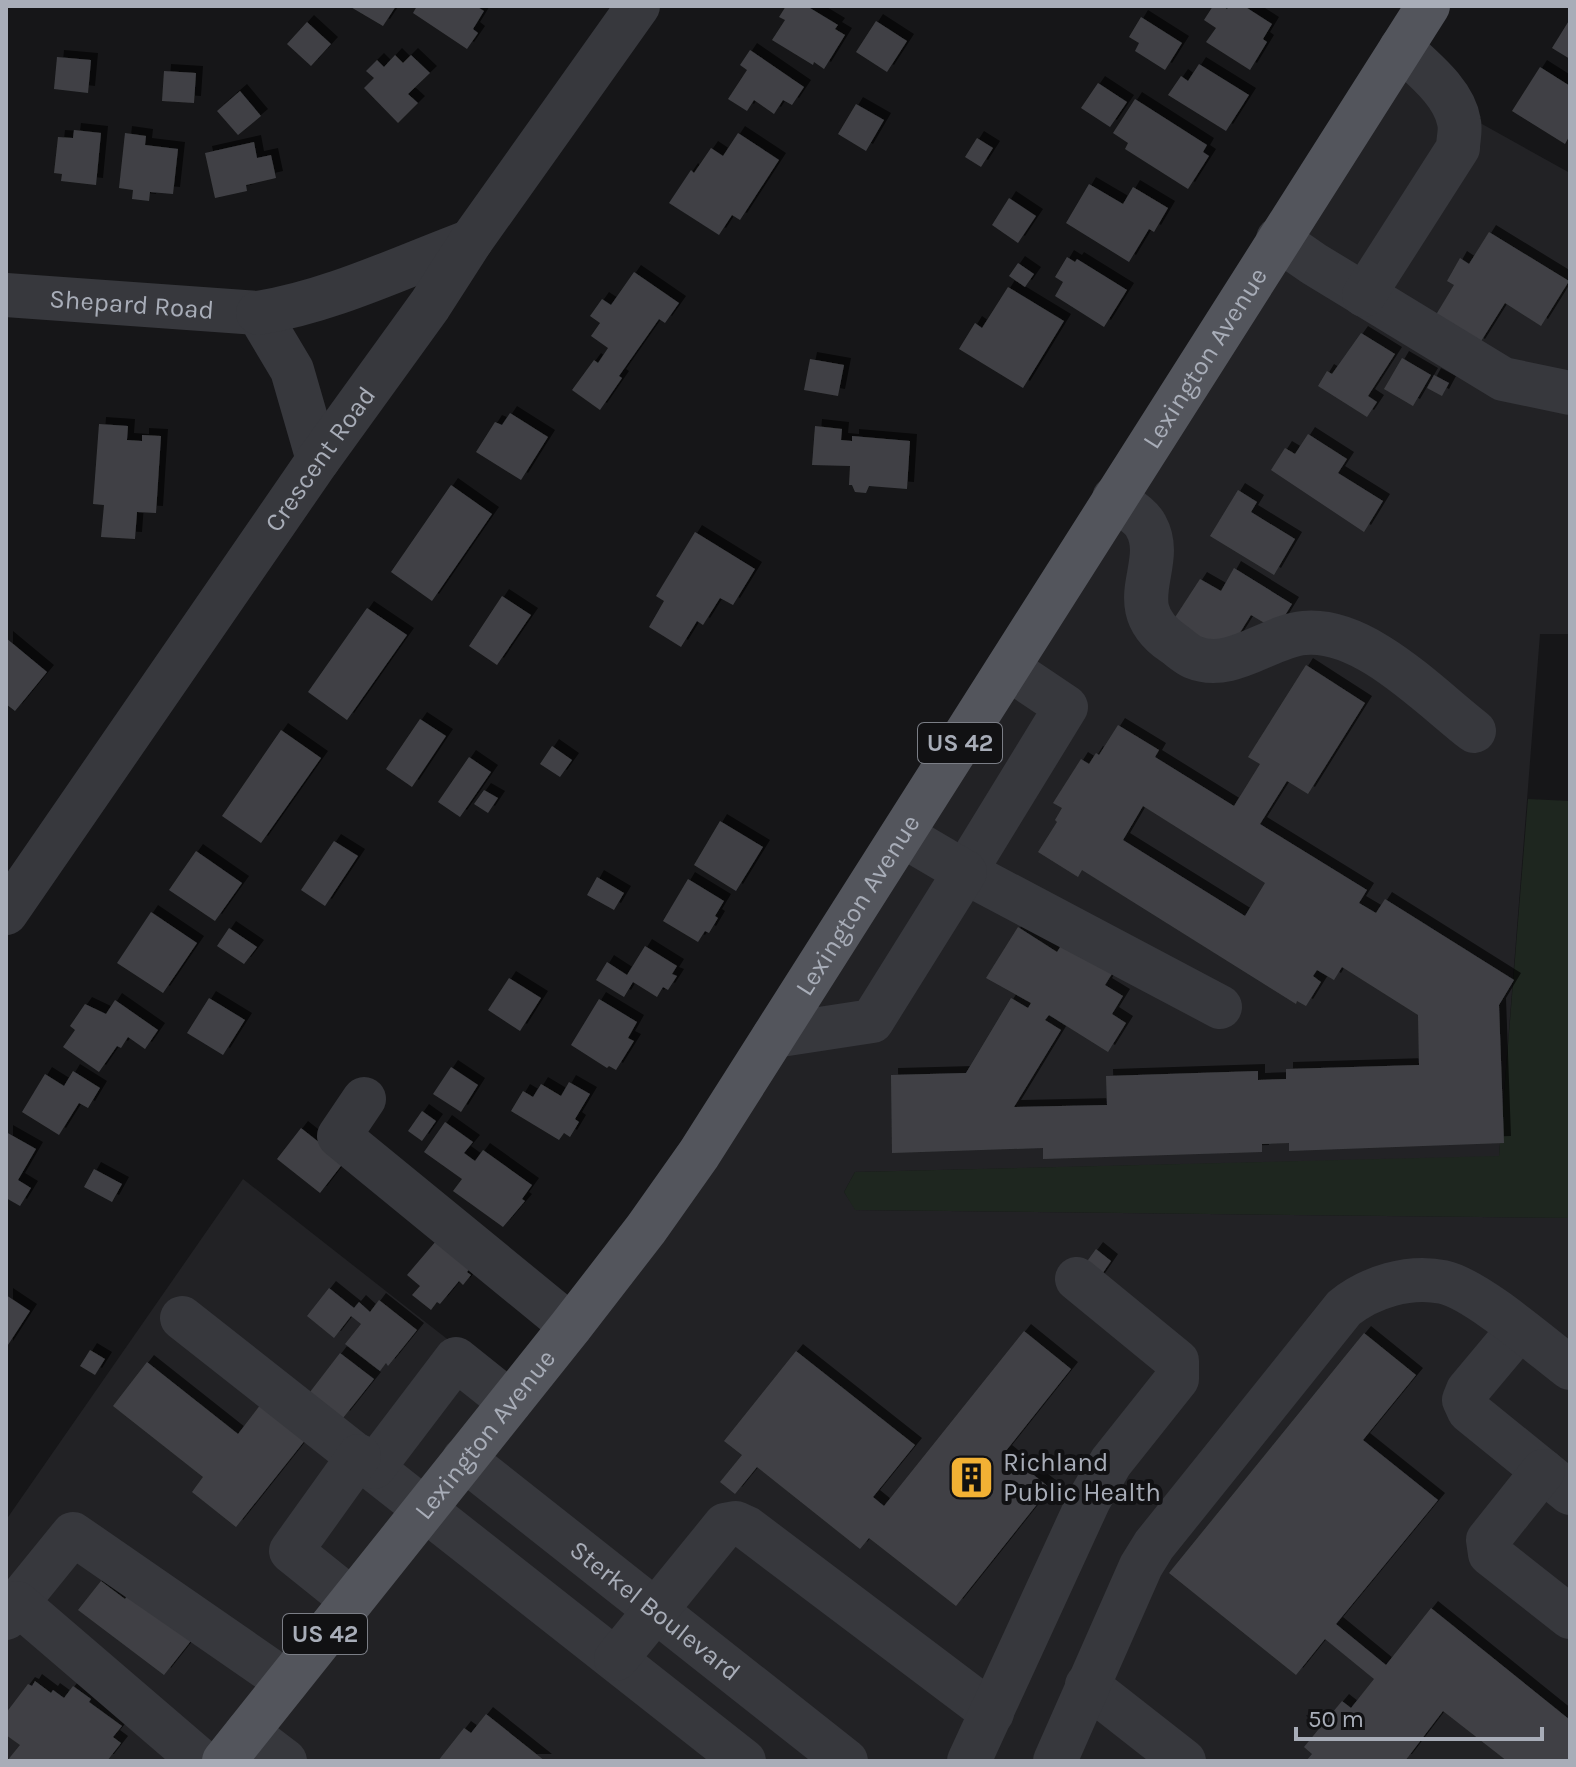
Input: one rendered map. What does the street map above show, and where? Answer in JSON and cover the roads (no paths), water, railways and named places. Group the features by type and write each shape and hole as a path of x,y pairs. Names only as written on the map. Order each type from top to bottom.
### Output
{"main road":[{"name":"Lexington Avenue","path":"236,1746 571,1326 691,1166 1428,6"}],"street":[{"name":"Crescent Road","path":"6,913 318,460 638,6"},
{"path":"1364,295 1458,148 1460,125 1455,107 1433,78 1401,48"},
{"path":"1278,239 1503,379 1570,393"},
{"name":"Shepard Road","path":"6,295 258,313 291,308 333,294 471,241"},
{"path":"258,313 292,370 318,460"},
{"path":"1114,498 1145,524 1152,544 1144,596 1151,620 1161,635 1192,657 1215,662 1302,633 1333,634 1375,652 1474,731"},
{"path":"774,1036 872,1021 1066,707 1008,668"},
{"path":"902,835 965,872 1220,1007"},
{"path":"364,1099 339,1136 571,1326"},
{"path":"969,1761 1089,1500 1111,1462 1177,1379 1177,1361 1077,1279"},
{"path":"1055,1761 1141,1566 1154,1545 1344,1308 1362,1293 1407,1282 1443,1282 1472,1295 1570,1368"},
{"path":"182,1318 425,1507 737,1759"},
{"path":"1519,1329 1468,1390 1464,1400 1469,1411 1557,1482 1488,1540 1490,1554 1570,1617"},
{"path":"352,1600 291,1551 456,1359 510,1402"},
{"name":"Sterkel Boulevard","path":"464,1459 846,1761"},
{"path":"616,1659 725,1525 736,1523 747,1528 992,1713"},
{"path":"201,1761 12,1611 73,1534 287,1682"},
{"path":"1087,1685 1184,1761"},
{"path":"236,1746 285,1761"}],"place":[{"name":"Richland Public Health","path":"972,1477"}]}
